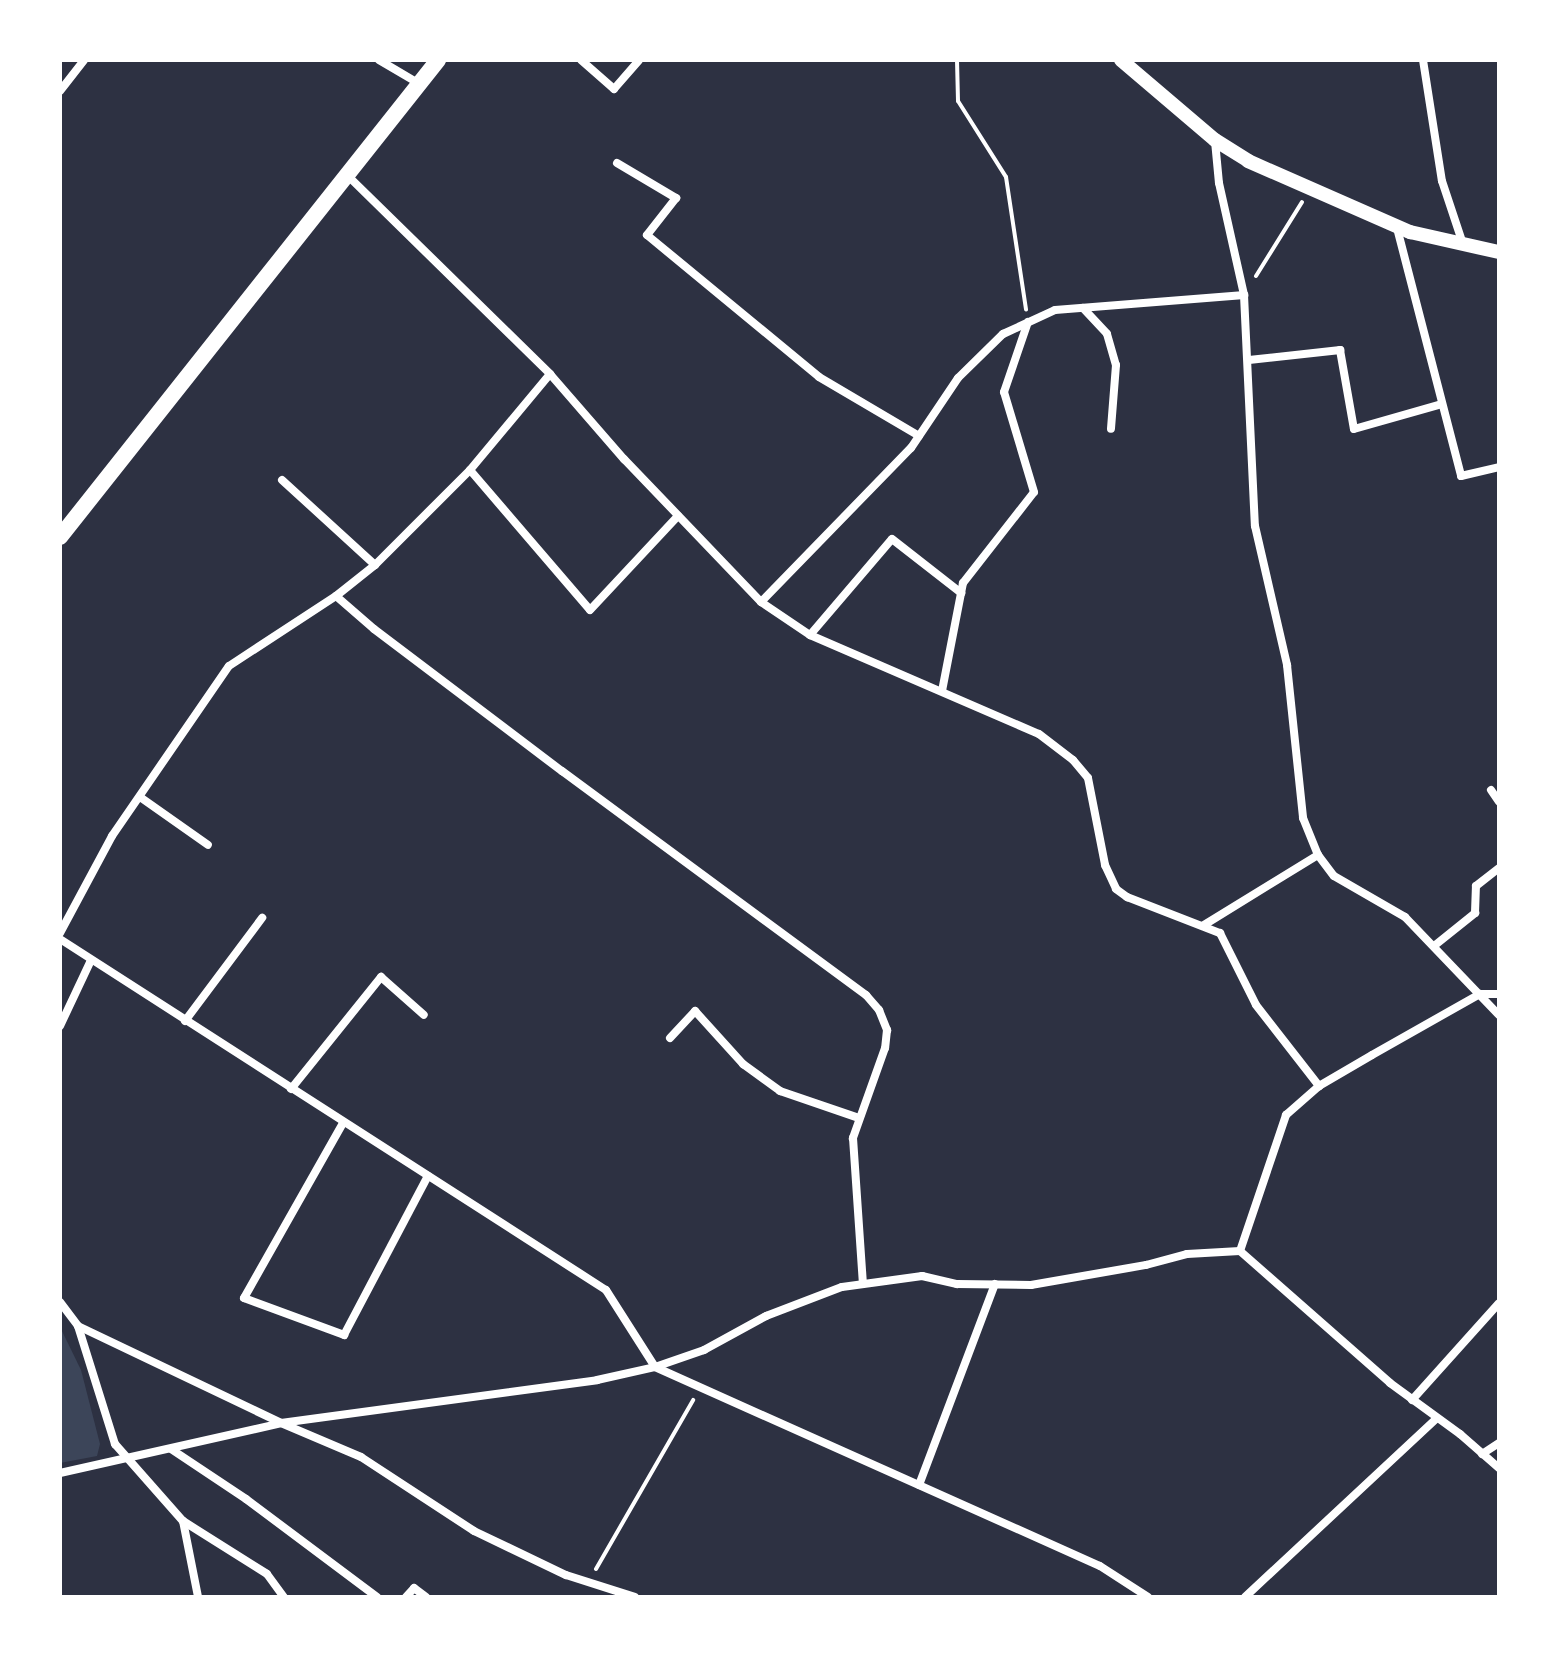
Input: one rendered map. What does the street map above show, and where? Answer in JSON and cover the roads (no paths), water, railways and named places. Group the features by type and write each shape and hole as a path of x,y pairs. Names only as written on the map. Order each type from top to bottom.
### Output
{"main road":[{"path":"60,537 345,173 438,60"}],"street":[{"path":"60,91 84,60"},
{"path":"379,60 418,83"},
{"path":"581,60 614,89 639,60"},
{"path":"1121,60 1215,140 1248,161 1309,191 1396,227 1499,252"},
{"path":"1423,60 1442,181 1462,241"},
{"path":"1215,140 1219,183 1244,295 1255,526 1287,665 1303,818 1318,855 1334,876 1405,917 1499,1015"},
{"path":"617,163 676,198 647,235 819,377 919,436"},
{"path":"345,173 550,374 678,516 761,602 810,635 1039,734 1073,760 1088,778 1105,865 1116,889 1127,897 1220,933 1256,1005 1319,1086"},
{"path":"1396,227 1461,476 1499,467"},
{"path":"761,602 919,436 958,378 1003,334 1055,310 1244,295"},
{"path":"1083,308 1107,334 1116,365 1111,429"},
{"path":"942,691 963,583 1034,492 1004,392 1028,322"},
{"path":"1249,360 1340,350 1354,429 1442,404"},
{"path":"60,933 112,836 229,666 336,596 375,565 470,470 550,374"},
{"path":"470,470 590,610 678,516"},
{"path":"282,480 375,565"},
{"path":"810,635 892,539 961,593"},
{"path":"336,596 374,629 562,771 866,995 879,1010 887,1030 885,1048 853,1138 863,1283"},
{"path":"1491,790 1499,802"},
{"path":"140,797 208,845"},
{"path":"1204,925 1318,855"},
{"path":"1434,946 1475,913 1476,886 1499,868"},
{"path":"185,1021 262,918"},
{"path":"60,939 606,1290 655,1367 1100,1566 1148,1597"},
{"path":"60,1026 91,960"},
{"path":"291,1089 381,977 424,1015"},
{"path":"1240,1251 1286,1115 1319,1086 1480,994 1499,994"},
{"path":"670,1038 695,1011 743,1064 780,1091 859,1118"},
{"path":"343,1123 244,1298 344,1335 428,1176"},
{"path":"60,1473 281,1423 597,1380 655,1367 704,1350 766,1316 842,1287 863,1283 922,1276 957,1284 1031,1285 1146,1265 1187,1254 1240,1251 1412,1400 1499,1468"},
{"path":"919,1485 995,1284"},
{"path":"60,1302 78,1326 115,1444 126,1460 183,1521 267,1574 284,1597"},
{"path":"1412,1400 1499,1303"},
{"path":"78,1326 281,1423 361,1457 474,1531 566,1575 635,1597"},
{"path":"1245,1597 1437,1418"},
{"path":"1482,1454 1499,1443"},
{"path":"171,1449 246,1499 377,1597"},
{"path":"183,1521 198,1597"},
{"path":"406,1597 414,1588 426,1597"}]}
